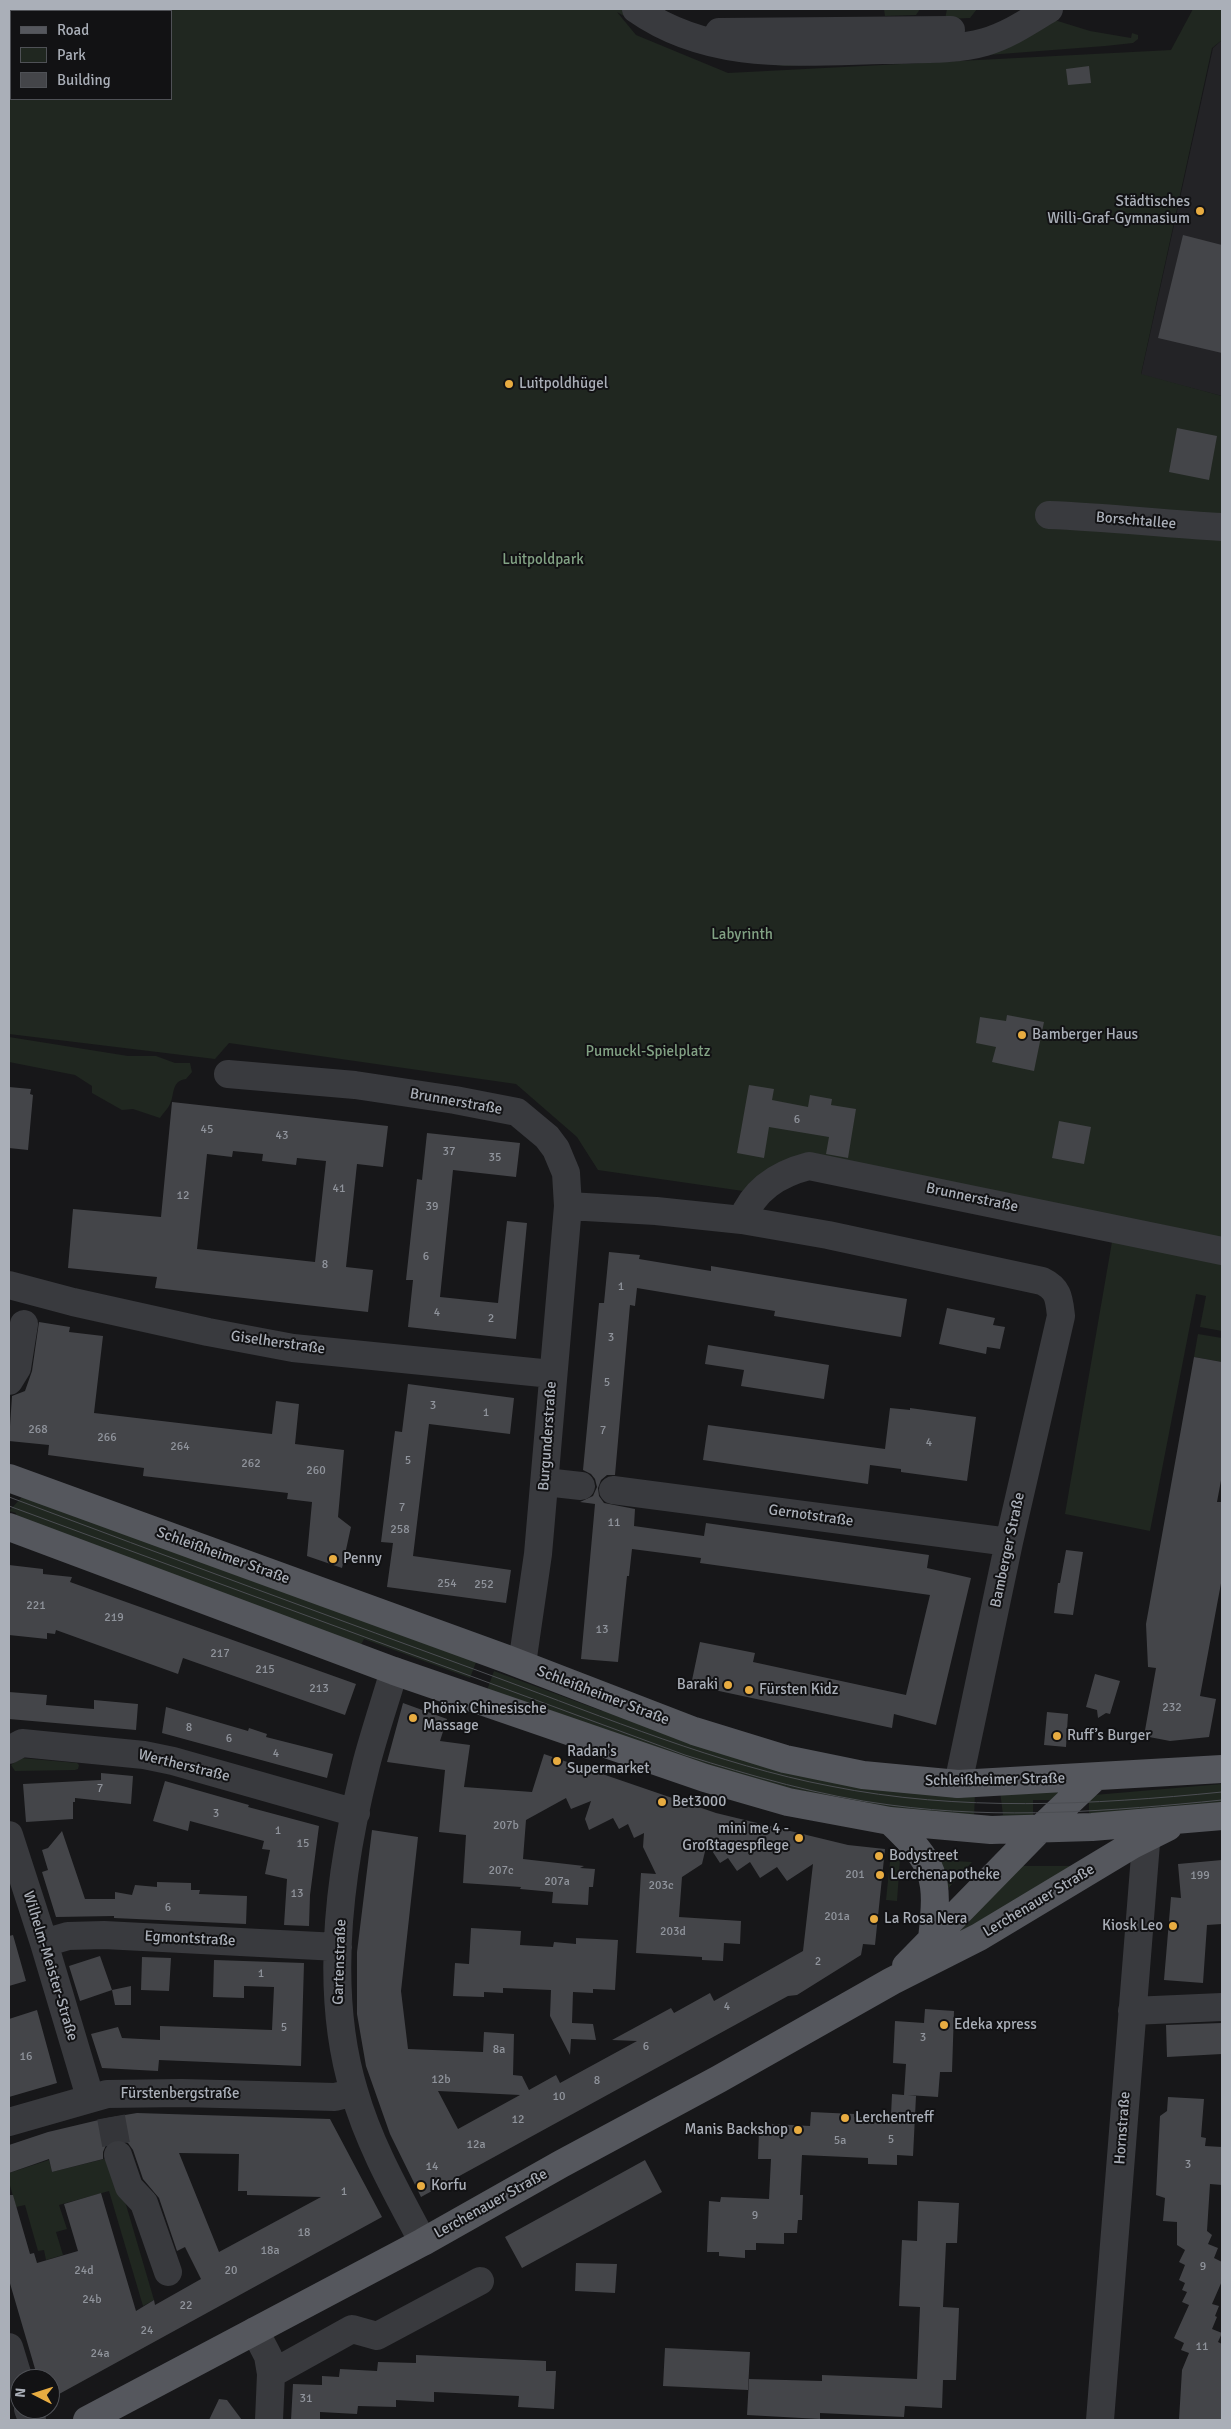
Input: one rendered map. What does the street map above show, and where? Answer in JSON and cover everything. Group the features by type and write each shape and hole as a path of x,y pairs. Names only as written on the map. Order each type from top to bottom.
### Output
{"main road":[{"name":"Schleißheimer Straße","path":"9,1478 522,1664 694,1731 749,1750 863,1776 958,1784 1094,1778 1222,1769"},
{"path":"9,1527 394,1671 736,1787 788,1802 890,1821 968,1829 1038,1831 1222,1816"},
{"name":"Lerchenauer Straße","path":"892,1981 1038,1831 1094,1778"},
{"name":"Lerchenauer Straße","path":"86,2420 424,2242 892,1981 979,1937 1149,1836 1185,1819"},
{"path":"890,1821 914,1844 930,1866 936,1891 932,1939"}],"street":[{"path":"647,15 707,41 745,50 778,53 969,46 1010,32 1047,10"},
{"name":"Borschtallee","path":"1049,516 1108,517 1175,525 1222,527"},
{"name":"Brunnerstraße","path":"228,1074 355,1085 455,1100 517,1112 547,1137 556,1149 566,1173 568,1206"},
{"name":"Brunnerstraße","path":"742,1220 749,1203 764,1188 787,1171 809,1166 1222,1251"},
{"path":"568,1206 656,1211 742,1220"},
{"name":"Burgunderstraße","path":"522,1664 538,1554 552,1374 568,1206"},
{"name":"Bamberger Straße","path":"742,1220 828,1235 1042,1280 1052,1285 1058,1294 1061,1316 1009,1542 958,1784"},
{"name":"Giselherstraße","path":"9,1285 73,1302 208,1332 293,1348 552,1374"},
{"path":"9,1381 17,1368 24,1324"},
{"path":"545,1482 582,1486"},
{"name":"Gernotstraße","path":"613,1490 1009,1542"},
{"name":"Gartenstraße","path":"394,1671 366,1766 344,1878 338,1947 338,2017 343,2051 354,2092 375,2150 424,2242"},
{"name":"Wertherstraße","path":"9,1750 22,1743 144,1755 173,1761 356,1813"},
{"name":"Wilhelm-Meister-Straße","path":"9,1836 44,1943 102,2103"},
{"name":"Hornstraße","path":"1100,2420 1146,1843 1149,1836"},
{"name":"Egmontstraße","path":"44,1943 68,1936 104,1935 338,1947"},
{"path":"1132,2010 1222,2007"},
{"name":"Fürstenbergstraße","path":"9,2122 102,2103 182,2093 334,2097 354,2092"},
{"path":"118,2156 128,2187 144,2203 168,2272"},
{"path":"271,2374 352,2329 377,2336 480,2280"},
{"path":"254,2331 268,2356 271,2374 270,2420"},
{"path":"9,2348 16,2369"}],"shaded area":[{"name":"Städtisches Willi-Graf-Gymnasium","path":"1222,40 1222,396 1141,375 1213,48"}],"green space":[{"name":"Luitpoldpark","path":"9,9 622,9 642,21 640,25 617,12 636,35 728,73 1171,50 1193,9 1222,9 1222,40 1212,48 1141,374 1222,396 1222,1249 809,1166 743,1191 598,1170 577,1137 516,1084 229,1043 215,1059 9,1034"},
{"path":"884,9 920,9 916,15 885,16"},
{"path":"947,9 977,9 970,18 945,19"},
{"path":"1048,18 1090,31 1131,38 1132,33 1138,35 1138,39 1133,43 1105,46 897,62 785,66 756,63 893,53"},
{"path":"9,1037 128,1056 156,1056 175,1063 190,1063 192,1072 186,1079 178,1082 174,1088 172,1100 168,1108 160,1118 133,1109 122,1110 92,1093 92,1086 75,1075 9,1062"},
{"path":"1113,1236 1222,1260 1222,1331 1200,1327 1206,1296 1196,1294 1150,1531 1065,1514"},
{"path":"1198,1334 1222,1338 1222,1362 1194,1357"},
{"path":"22,1497 478,1657 470,1678 364,1639 360,1647 14,1519 16,1513 9,1511"},
{"path":"494,1671 602,1711 605,1704 975,1792 974,1819 925,1815 747,1780 486,1693"},
{"path":"21,1758 77,1763 79,1765 78,1769 75,1770 15,1771 11,1765"},
{"path":"1222,1784 1222,1805 1089,1814 1089,1799 1094,1795"},
{"path":"1000,1791 1061,1791 1052,1800 1033,1800 1033,1816 999,1819 999,1816 1003,1815"},
{"path":"891,1852 898,1855 900,1860 897,1901 886,1900"},
{"path":"935,1860 972,1862 944,1893"},
{"path":"1021,1866 1080,1866 944,1945"},
{"path":"112,2157 154,2300 143,2306 109,2191 59,2205 67,2229 56,2232 63,2255 46,2260 44,2250 38,2251 25,2205 16,2207 9,2182 9,2173 49,2160 52,2172"}],"building":[{"path":"1089,66 1091,83 1068,85 1066,69"},
{"path":"1183,235 1222,245 1222,353 1158,338"},
{"path":"1177,428 1217,436 1209,480 1169,472"},
{"name":"Bamberger Haus","path":"1007,1015 1044,1022 1034,1071 992,1062 996,1047 976,1043 980,1017 1006,1021"},
{"path":"749,1085 774,1089 772,1100 808,1107 810,1095 832,1099 831,1105 856,1109 848,1158 826,1154 829,1137 769,1127 764,1158 737,1153"},
{"path":"9,1087 31,1089 30,1094 33,1095 28,1150 9,1148"},
{"path":"172,1102 388,1126 383,1167 357,1164 346,1267 373,1270 368,1312 155,1288 157,1277 68,1268 73,1209 161,1217","holes":["233,1151 263,1154 262,1161 296,1165 297,1158 326,1161 315,1262 197,1249 207,1154 232,1157"]},
{"path":"1059,1121 1091,1127 1084,1164 1052,1158"},
{"path":"427,1133 520,1143 516,1177 453,1170 440,1297 498,1303 507,1221 527,1223 516,1339 408,1327 413,1280 406,1280 417,1179 422,1180"},
{"path":"609,1252 640,1255 639,1259 711,1271 711,1266 907,1299 901,1337 774,1316 775,1311 637,1288 635,1306 630,1305 615,1475 607,1475 601,1480 598,1488 599,1496 604,1503 635,1509 634,1526 704,1536 706,1523 929,1555 927,1568 971,1578 936,1725 894,1714 892,1728 691,1685 700,1642 755,1653 753,1662 906,1695 930,1595 700,1563 701,1558 632,1549 629,1576 627,1576 618,1662 581,1659 595,1504 580,1502 593,1496 597,1487 595,1479 591,1474 583,1470 599,1303 604,1303"},
{"path":"947,1308 995,1318 993,1325 1005,1327 1000,1349 987,1347 986,1354 939,1344"},
{"path":"39,1322 70,1327 69,1332 103,1336 94,1413 272,1434 276,1401 299,1404 295,1444 344,1450 338,1517 351,1527 342,1568 307,1556 312,1502 287,1499 288,1493 143,1476 144,1468 48,1455 49,1445 9,1441 12,1396 25,1391 32,1371"},
{"path":"708,1345 829,1365 824,1399 741,1386 744,1370 705,1364"},
{"path":"1194,1357 1222,1362 1222,1475 1217,1502 1222,1502 1222,1578 1200,1696 1216,1699 1209,1737 1170,1741 1144,1736 1156,1668 1148,1667 1146,1624"},
{"path":"408,1384 514,1398 510,1434 429,1424 413,1556 511,1570 506,1603 387,1587 393,1543 381,1542 395,1431 402,1432"},
{"path":"890,1408 910,1410 910,1408 976,1417 967,1481 901,1472 901,1469 870,1465 868,1484 703,1460 708,1425 885,1449"},
{"path":"1066,1550 1083,1552 1073,1615 1054,1613 1058,1583 1060,1583"},
{"path":"9,1565 43,1569 43,1574 72,1577 70,1582 356,1684 345,1715 183,1658 178,1674 56,1630 55,1634 47,1633 47,1639 9,1635"},
{"path":"1095,1674 1120,1681 1110,1714 1106,1713 1098,1718 1097,1710 1086,1707"},
{"path":"9,1692 47,1695 46,1705 94,1709 94,1700 138,1704 136,1730 9,1719"},
{"path":"403,1703 447,1719 440,1741 470,1745 464,1787 532,1792 544,1754 716,1813 848,1845 885,1849 875,1945 863,1944 861,1955 797,1995 788,1996 421,2197 390,2134 366,2066 357,2014 357,1952 372,1830 418,1837 401,1991 408,2049 483,2052 484,2032 514,2034 513,2075 522,2076 529,2090 556,2075 560,2083 637,2041 612,2040 671,2008 674,2013 710,1993 714,2001 803,1951 813,1864 787,1881 777,1867 760,1878 750,1862 737,1871 728,1858 720,1863 707,1843 702,1864 682,1877 679,1917 741,1921 740,1944 724,1943 723,1961 702,1960 702,1957 636,1953 641,1873 656,1874 643,1847 644,1833 634,1838 628,1824 619,1829 613,1818 589,1830 585,1819 591,1801 571,1809 566,1798 526,1820 523,1859 595,1869 593,1887 589,1887 588,1905 552,1903 553,1892 520,1889 521,1887 463,1883 466,1835 439,1832 445,1770 387,1762","holes":["438,2091 520,2095 458,2129"]},
{"path":"166,1707 248,1731 249,1728 267,1734 266,1737 333,1754 327,1778 162,1733"},
{"path":"1047,1712 1068,1714 1066,1747 1044,1745"},
{"path":"101,1773 133,1776 131,1804 75,1798 75,1802 73,1802 73,1819 26,1822 23,1784 101,1780"},
{"path":"165,1781 249,1805 248,1807 319,1826 310,1895 309,1926 284,1925 287,1879 265,1874 270,1850 262,1849 264,1841 190,1821 188,1831 153,1821"},
{"path":"62,1831 85,1899 115,1899 115,1892 132,1895 135,1885 157,1887 157,1882 191,1883 191,1890 200,1890 199,1894 247,1896 246,1924 114,1918 114,1916 56,1917 42,1872 48,1870 42,1850 48,1848"},
{"path":"1222,1860 1222,1924 1207,1925 1203,1983 1164,1980 1171,1897 1181,1898 1178,1864"},
{"path":"471,1928 521,1931 520,1945 553,1947 554,1942 576,1944 576,1938 618,1940 615,1990 593,1989 593,1993 573,1992 572,2023 593,2024 596,2040 571,2039 570,2055 550,2016 551,1990 503,1988 503,1993 484,1992 484,1997 453,1996 455,1963 469,1964"},
{"path":"13,1935 26,1981 9,1986 9,1936"},
{"path":"100,1956 112,1990 80,2001 69,1966"},
{"path":"142,1957 171,1958 169,1991 141,1990"},
{"path":"214,1960 304,1963 301,2066 159,2060 158,2071 102,2068 91,2034 118,2027 122,2038 160,2040 160,2026 272,2030 274,1987 244,1986 244,1998 213,1997"},
{"path":"131,1986 131,2005 115,2005 112,1990"},
{"path":"925,2009 954,2011 952,2072 940,2072 938,2097 908,2095 916,2096 913,2156 897,2155 897,2165 868,2164 868,2158 802,2155 800,2195 803,2195 802,2220 798,2220 797,2233 784,2233 784,2244 756,2243 756,2250 745,2250 745,2258 719,2256 719,2252 707,2252 709,2201 720,2202 721,2197 769,2199 771,2159 758,2159 759,2130 771,2131 772,2124 810,2126 811,2112 854,2114 854,2117 885,2118 885,2115 891,2115 892,2094 904,2095 906,2064 893,2063 895,2021 924,2023"},
{"path":"37,2010 57,2083 9,2097 9,2019"},
{"path":"1222,2023 1222,2054 1167,2057 1166,2025"},
{"path":"1168,2097 1204,2099 1201,2137 1206,2138 1205,2146 1222,2147 1222,2185 1210,2184 1207,2231 1212,2235 1208,2244 1218,2248 1214,2258 1222,2262 1222,2281 1212,2304 1219,2306 1212,2329 1222,2333 1218,2342 1222,2344 1222,2420 1179,2420 1182,2370 1189,2353 1181,2350 1184,2343 1174,2338 1189,2305 1182,2302 1187,2292 1182,2290 1185,2283 1179,2280 1185,2265 1179,2262 1185,2250 1177,2245 1177,2222 1163,2221 1165,2198 1156,2195 1160,2116 1167,2111"},
{"path":"137,2113 330,2119 382,2217 60,2394 60,2369 35,2369 9,2280 9,2195 13,2195 30,2254 34,2253 37,2263 78,2251 64,2204 101,2193 136,2311 154,2300 155,2305 201,2279 185,2247 177,2251 159,2198 143,2179 133,2150 128,2143 112,2140 106,2145 103,2159 52,2172 49,2159 9,2173 9,2145 48,2132","holes":["179,2153 239,2154 238,2191 247,2191 247,2195 321,2197 219,2252"]},
{"path":"645,2160 662,2192 522,2268 505,2237"},
{"path":"918,2201 959,2203 957,2243 946,2243 943,2307 959,2308 956,2380 943,2380 942,2408 905,2406 904,2417 820,2413 820,2419 747,2415 749,2379 822,2381 822,2375 917,2379 920,2307 899,2306 902,2240 917,2241"},
{"path":"576,2263 617,2264 615,2293 575,2291"},
{"path":"665,2348 750,2352 748,2390 663,2386"},
{"path":"416,2355 546,2361 546,2371 556,2371 554,2409 518,2407 519,2396 434,2392 434,2402 396,2400 396,2407 358,2406 357,2414 320,2412 320,2420 291,2420 293,2384 322,2385 322,2376 339,2377 340,2369 377,2371 378,2362 416,2363"},
{"path":"219,2399 227,2400 242,2420 209,2420"}],"tunnel":[{"path":"111,2117 118,2155"}],"tram line":[{"path":"673,9 708,9"},
{"path":"9,1497 620,1724 704,1753 788,1777 879,1794 927,1800 976,1803 1075,1803 1222,1792"},
{"path":"9,1506 685,1755 812,1791 864,1801 932,1810 1015,1813 1139,1808 1222,1800"}],"place":[{"name":"Städtisches Willi-Graf-Gymnasium","path":"1200,211"},
{"name":"Luitpoldhügel","path":"509,384"},
{"name":"Bamberger Haus","path":"1022,1035"},
{"name":"Penny","path":"333,1559"},
{"name":"Baraki","path":"728,1685"},
{"name":"Fürsten Kidz","path":"749,1690"},
{"name":"Phönix Chinesische Massage","path":"413,1718"},
{"name":"Ruff’s Burger","path":"1057,1736"},
{"name":"Radan's Supermarket","path":"557,1761"},
{"name":"Bet3000","path":"662,1802"},
{"name":"mini me 4 - Großtagespflege","path":"799,1838"},
{"name":"Bodystreet","path":"879,1856"},
{"name":"Lerchenapotheke","path":"880,1875"},
{"name":"La Rosa Nera","path":"874,1919"},
{"name":"Kiosk Leo","path":"1173,1926"},
{"name":"Edeka xpress","path":"944,2025"},
{"name":"Lerchentreff","path":"845,2118"},
{"name":"Manis Backshop","path":"798,2130"},
{"name":"Korfu","path":"421,2186"}],"park label":[{"name":"Labyrinth","path":"742,935"},
{"name":"Pumuckl-Spielplatz","path":"648,1052"}]}
